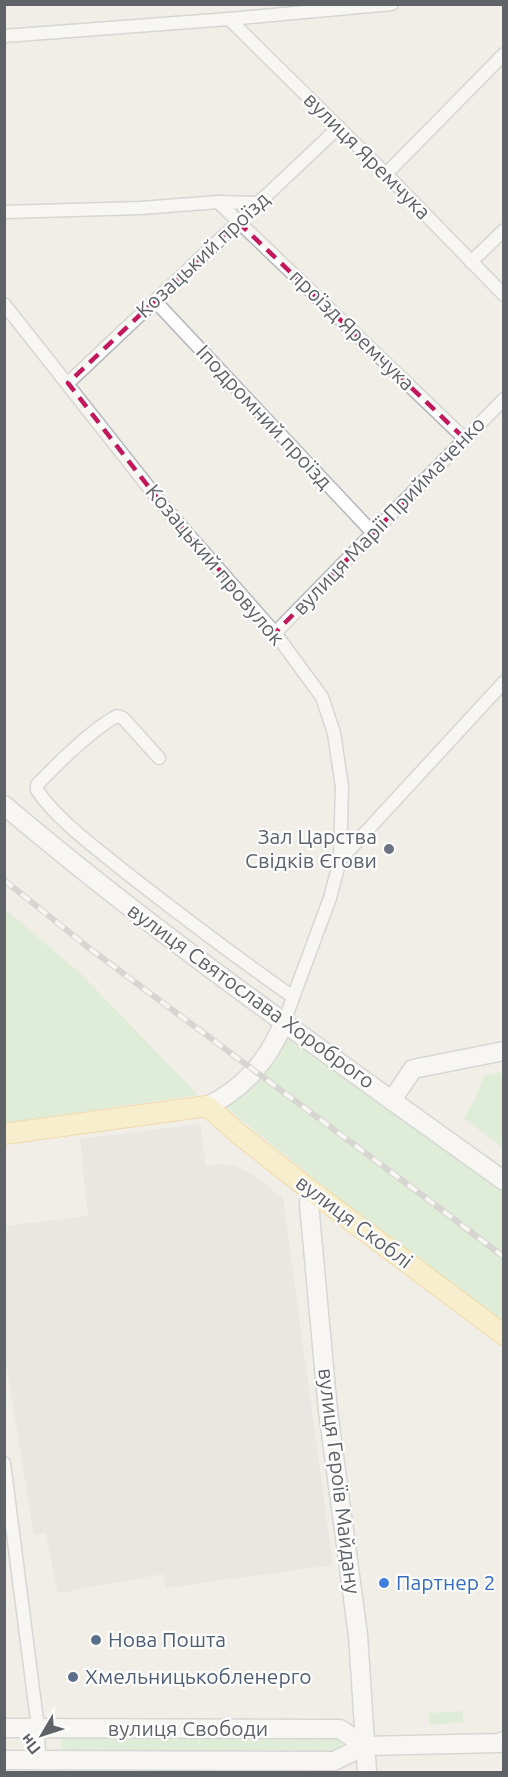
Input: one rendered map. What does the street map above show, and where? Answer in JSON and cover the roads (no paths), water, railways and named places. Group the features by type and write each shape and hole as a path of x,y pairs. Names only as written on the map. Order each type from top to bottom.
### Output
{"main road":[{"path":"4,1134 207,1106"},
{"name":"вулиця Скоблі","path":"207,1106 310,1190 504,1335"}],"street":[{"path":"4,36 392,4"},
{"name":"вулиця Яремчука","path":"229,19 386,174 504,295"},
{"path":"386,174 504,54"},
{"name":"Козацький проїзд","path":"68,383 339,127"},
{"path":"4,212 141,208 218,202 258,203"},
{"name":"проїзд Яремчука","path":"218,202 465,439"},
{"path":"471,262 504,230"},
{"name":"Іподромний проїзд","path":"155,301 373,533"},
{"name":"Козацький провулок","path":"4,304 165,508 275,633 322,697 334,734 342,787 340,860"},
{"name":"вулиця Марії Приймаченко","path":"275,633 504,399"},
{"path":"207,1106 230,1093 246,1080 260,1064 279,1034 330,898 340,860 504,682"},
{"path":"159,758 123,718 117,716 97,730 46,776 37,785 37,790 56,812 95,847 185,919 293,998"},
{"name":"вулиця Святослава Хороброго","path":"4,805 126,904 504,1181"},
{"path":"392,1100 413,1069 504,1051"},
{"name":"вулиця Героїв Майдану","path":"310,1190 309,1204 328,1411 358,1635 367,1773"},
{"path":"4,1463 38,1728 39,1760"},
{"name":"вулиця Свободи","path":"4,1728 340,1729 365,1746"},
{"name":"вулиця Свободи","path":"4,1760 334,1761 365,1746 502,1743"}],"railway":[{"path":"4,880 89,948 504,1257"}],"place":[{"name":"Зал Царства Свідків Єгови","path":"389,849"},
{"name":"Партнер 2","path":"384,1583"},
{"name":"Нова Пошта","path":"96,1640"},
{"name":"Хмельницькобленерго","path":"73,1677"}]}
